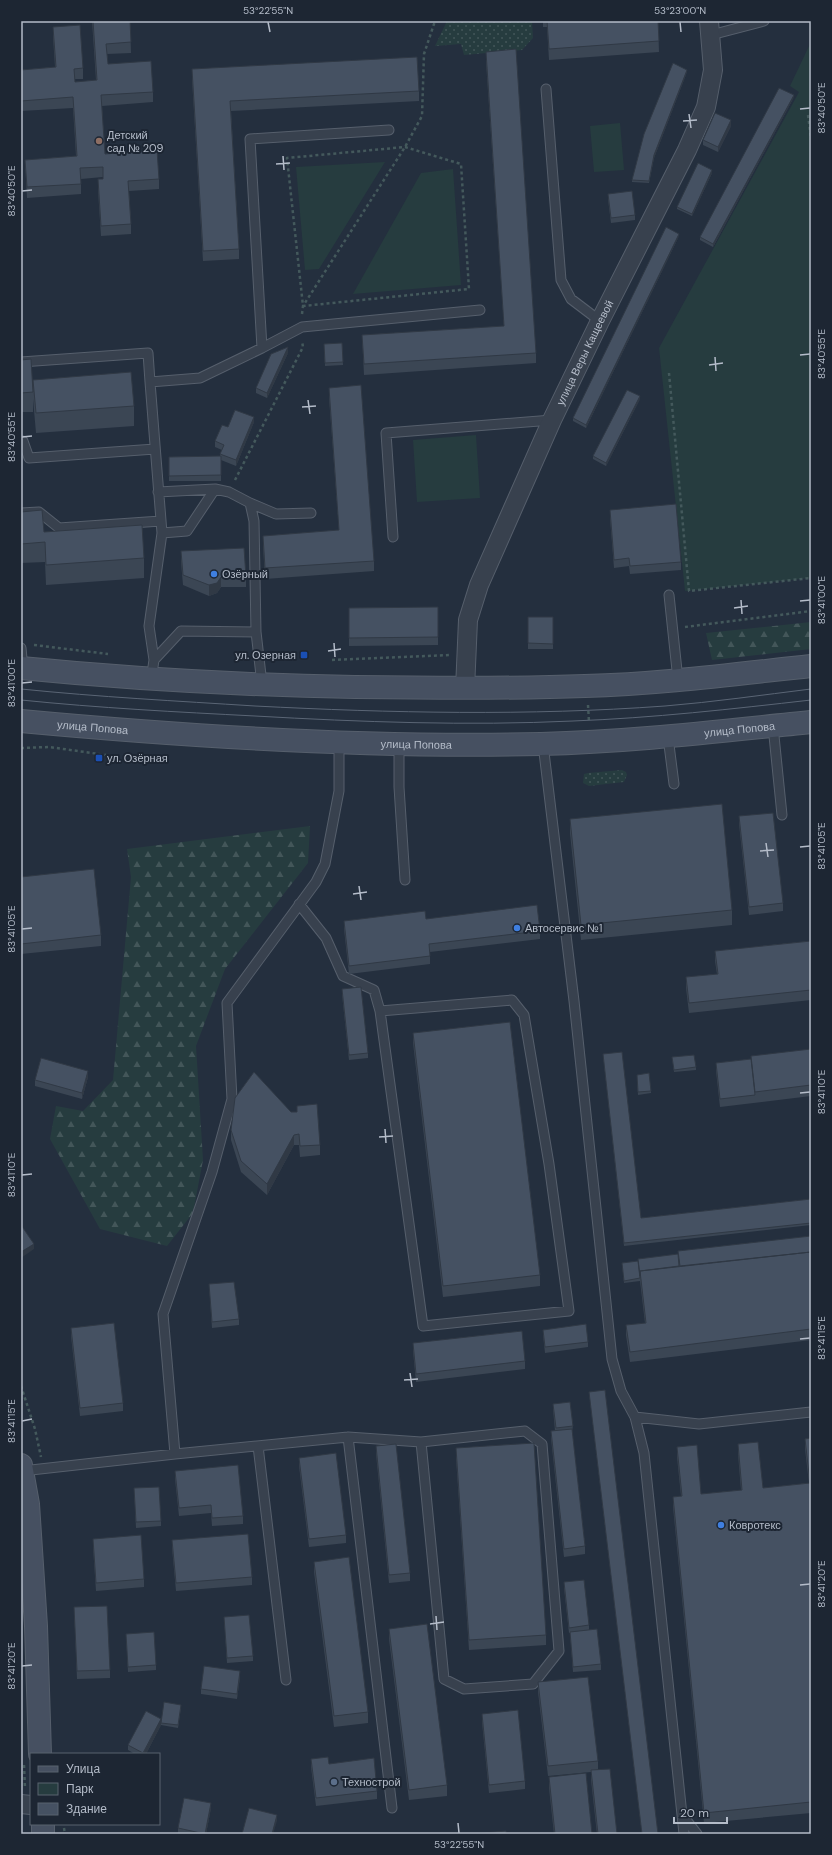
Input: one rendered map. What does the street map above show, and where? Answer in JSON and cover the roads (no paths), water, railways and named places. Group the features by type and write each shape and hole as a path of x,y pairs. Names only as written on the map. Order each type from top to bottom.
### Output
{"main road":[{"path":"23,657 153,670 262,685 465,689 587,686 678,680 811,666"},
{"name":"улица Попова","path":"21,721 156,732 339,741 463,745 543,744 668,737 811,722"},
{"path":"22,1468 36,1626 32,1753"}],"street":[{"name":"улица Веры Кащеевой","path":"465,689 468,620 479,585 552,420 600,321 687,150 706,107 713,70 710,28"}],"lane":[{"path":"710,28 764,21"},
{"path":"546,89 561,280 570,299 600,321"},
{"path":"262,348 250,139 389,130"},
{"path":"150,382 200,378 302,327 480,310"},
{"path":"21,362 148,353 154,450 162,533 149,626 153,670"},
{"path":"393,537 386,433 552,420"},
{"path":"23,441 29,458 154,450"},
{"path":"158,492 215,489 229,492 276,514 311,513"},
{"path":"162,533 187,531 215,489"},
{"path":"250,503 254,521 256,632 262,685"},
{"path":"21,513 39,512 59,528 161,521"},
{"path":"669,595 678,680"},
{"path":"153,670 181,631 256,632"},
{"path":"773,726 782,815"},
{"path":"668,737 674,784"},
{"path":"175,1454 163,1314 212,1172 232,1099 227,1003 316,882 326,864 339,791 339,741"},
{"path":"399,743 398,787 405,880"},
{"path":"543,744 574,1001 612,1359 621,1391 635,1417 644,1453 684,1834"},
{"path":"299,904 326,938 343,976 374,990 380,1011 423,1326 569,1311 549,1164 524,1015 512,1000 380,1011"},
{"path":"635,1417 700,1424 811,1412"},
{"path":"22,1468 348,1437 421,1442 525,1431 542,1444 559,1651 533,1684 464,1689 444,1680 421,1442"},
{"path":"348,1437 392,1808"},
{"path":"258,1446 286,1680"},
{"path":"681,1813 697,1834"}],"tram line":[{"path":"21,689 109,697 255,706 408,712 511,712 614,709 665,706 811,689"},
{"path":"21,700 109,708 414,723 494,723 603,720 722,710 811,700"}],"place":[{"name":"Детский сад № 209","path":"99,141"},
{"name":"Озёрный","path":"214,574"},
{"name":"ул. Озерная","path":"304,655"},
{"name":"ул. Озёрная","path":"99,758"},
{"name":"Автосервис №1","path":"517,928"},
{"name":"Ковротекс","path":"721,1525"},
{"name":"Технострой","path":"334,1782"}]}
